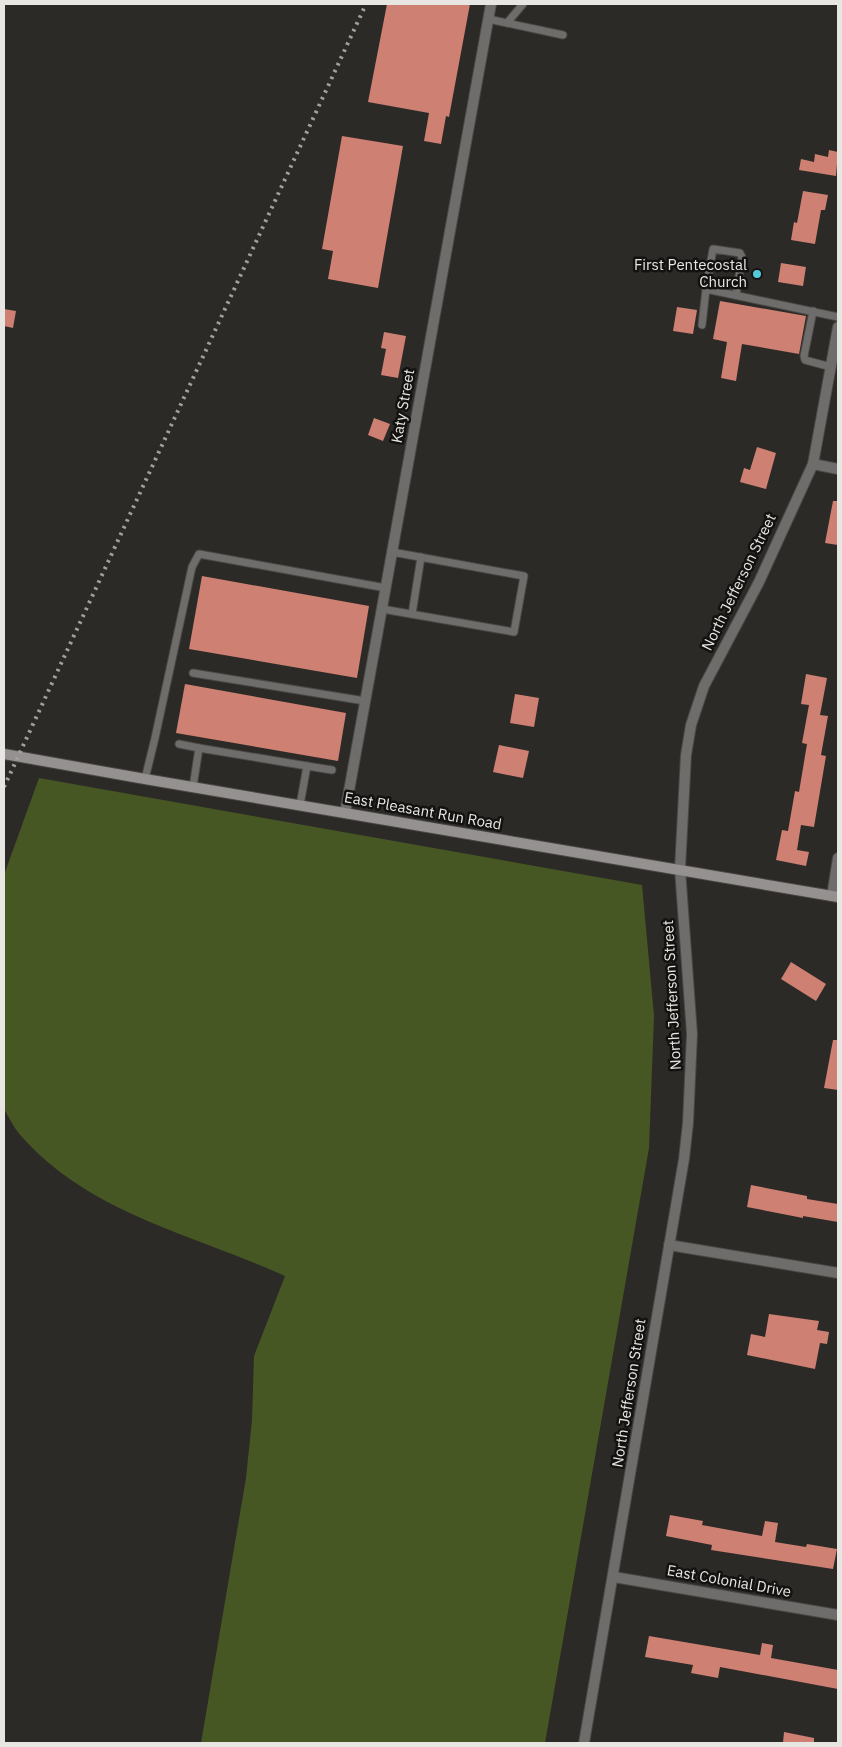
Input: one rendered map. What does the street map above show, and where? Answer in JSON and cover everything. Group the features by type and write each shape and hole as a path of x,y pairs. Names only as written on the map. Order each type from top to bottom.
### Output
{"main road":[{"name":"East Pleasant Run Road","path":"4,754 835,896"}],"street":[{"name":"Katy Street","path":"345,813 491,4"},
{"name":"North Jefferson Street","path":"584,1743 614,1577 684,1159 692,1034 680,869 686,755 691,725 704,686 759,582 813,464 838,327"},
{"path":"813,464 838,469"},
{"path":"835,896 838,858"},
{"path":"669,1245 838,1273"},
{"name":"East Colonial Drive","path":"614,1577 838,1615"}],"lane":[{"path":"507,23 524,4"},
{"path":"488,19 563,36"},
{"path":"702,325 713,249 740,253 742,257 736,295"},
{"path":"706,289 838,317"},
{"path":"813,311 804,356 805,360 831,367"},
{"path":"382,609 514,632 524,576 392,552"},
{"path":"145,779 192,566 198,554 386,588"},
{"path":"412,614 421,557"},
{"path":"193,673 365,701"},
{"path":"179,744 332,770"},
{"path":"193,787 199,748"},
{"path":"300,805 307,766"}],"green space":[{"path":"39,778 642,885 654,1016 649,1148 545,1743 201,1743 246,1478 252,1420 254,1356 285,1276 146,1220 80,1186 50,1164 23,1138 4,1109 4,875"}],"building":[{"path":"387,4 470,4 449,117 446,116 441,144 424,141 429,113 368,102"},
{"path":"342,136 403,146 378,288 328,279 333,251 322,249"},
{"path":"829,150 838,152 836,176 799,170 801,159 814,162 815,154 828,157"},
{"path":"803,191 828,195 825,210 821,210 815,244 791,240 794,222 797,223"},
{"path":"781,263 806,267 803,286 778,282"},
{"path":"720,301 806,316 799,354 742,344 736,381 721,378 727,342 713,339"},
{"path":"677,307 697,310 693,334 673,331"},
{"path":"4,309 16,311 13,328 4,326"},
{"path":"384,332 406,336 398,378 381,375 386,349 381,348"},
{"path":"374,418 390,424 383,441 368,435"},
{"path":"757,447 776,453 766,489 740,482 744,468 750,470"},
{"path":"833,501 838,501 838,545 825,543"},
{"path":"202,576 369,606 357,678 189,649"},
{"path":"806,674 827,678 820,715 828,716 821,755 826,756 814,827 801,825 797,850 809,852 806,866 776,860 782,830 788,831 795,791 799,792 807,744 802,743 809,705 801,704"},
{"path":"185,684 346,713 338,761 176,733"},
{"path":"515,694 539,698 534,727 510,723"},
{"path":"499,745 529,751 523,778 493,772"},
{"path":"791,962 826,984 816,1001 781,979"},
{"path":"833,1040 838,1040 838,1090 824,1088"},
{"path":"751,1185 807,1196 807,1199 838,1204 838,1222 803,1216 803,1218 747,1207"},
{"path":"769,1314 819,1321 817,1330 829,1332 827,1344 820,1343 815,1369 747,1355 751,1334 765,1337"},
{"path":"670,1515 703,1521 702,1525 762,1536 765,1521 778,1523 775,1542 806,1547 807,1544 837,1549 833,1569 711,1550 712,1545 666,1536"},
{"path":"649,1636 760,1655 762,1643 773,1645 771,1658 838,1670 838,1689 720,1667 718,1678 691,1673 693,1665 645,1657"},
{"path":"784,1732 814,1738 814,1743 783,1743"}],"railway":[{"path":"4,787 366,4"}],"place":[{"name":"First Pentecostal Church","path":"757,274"}]}
